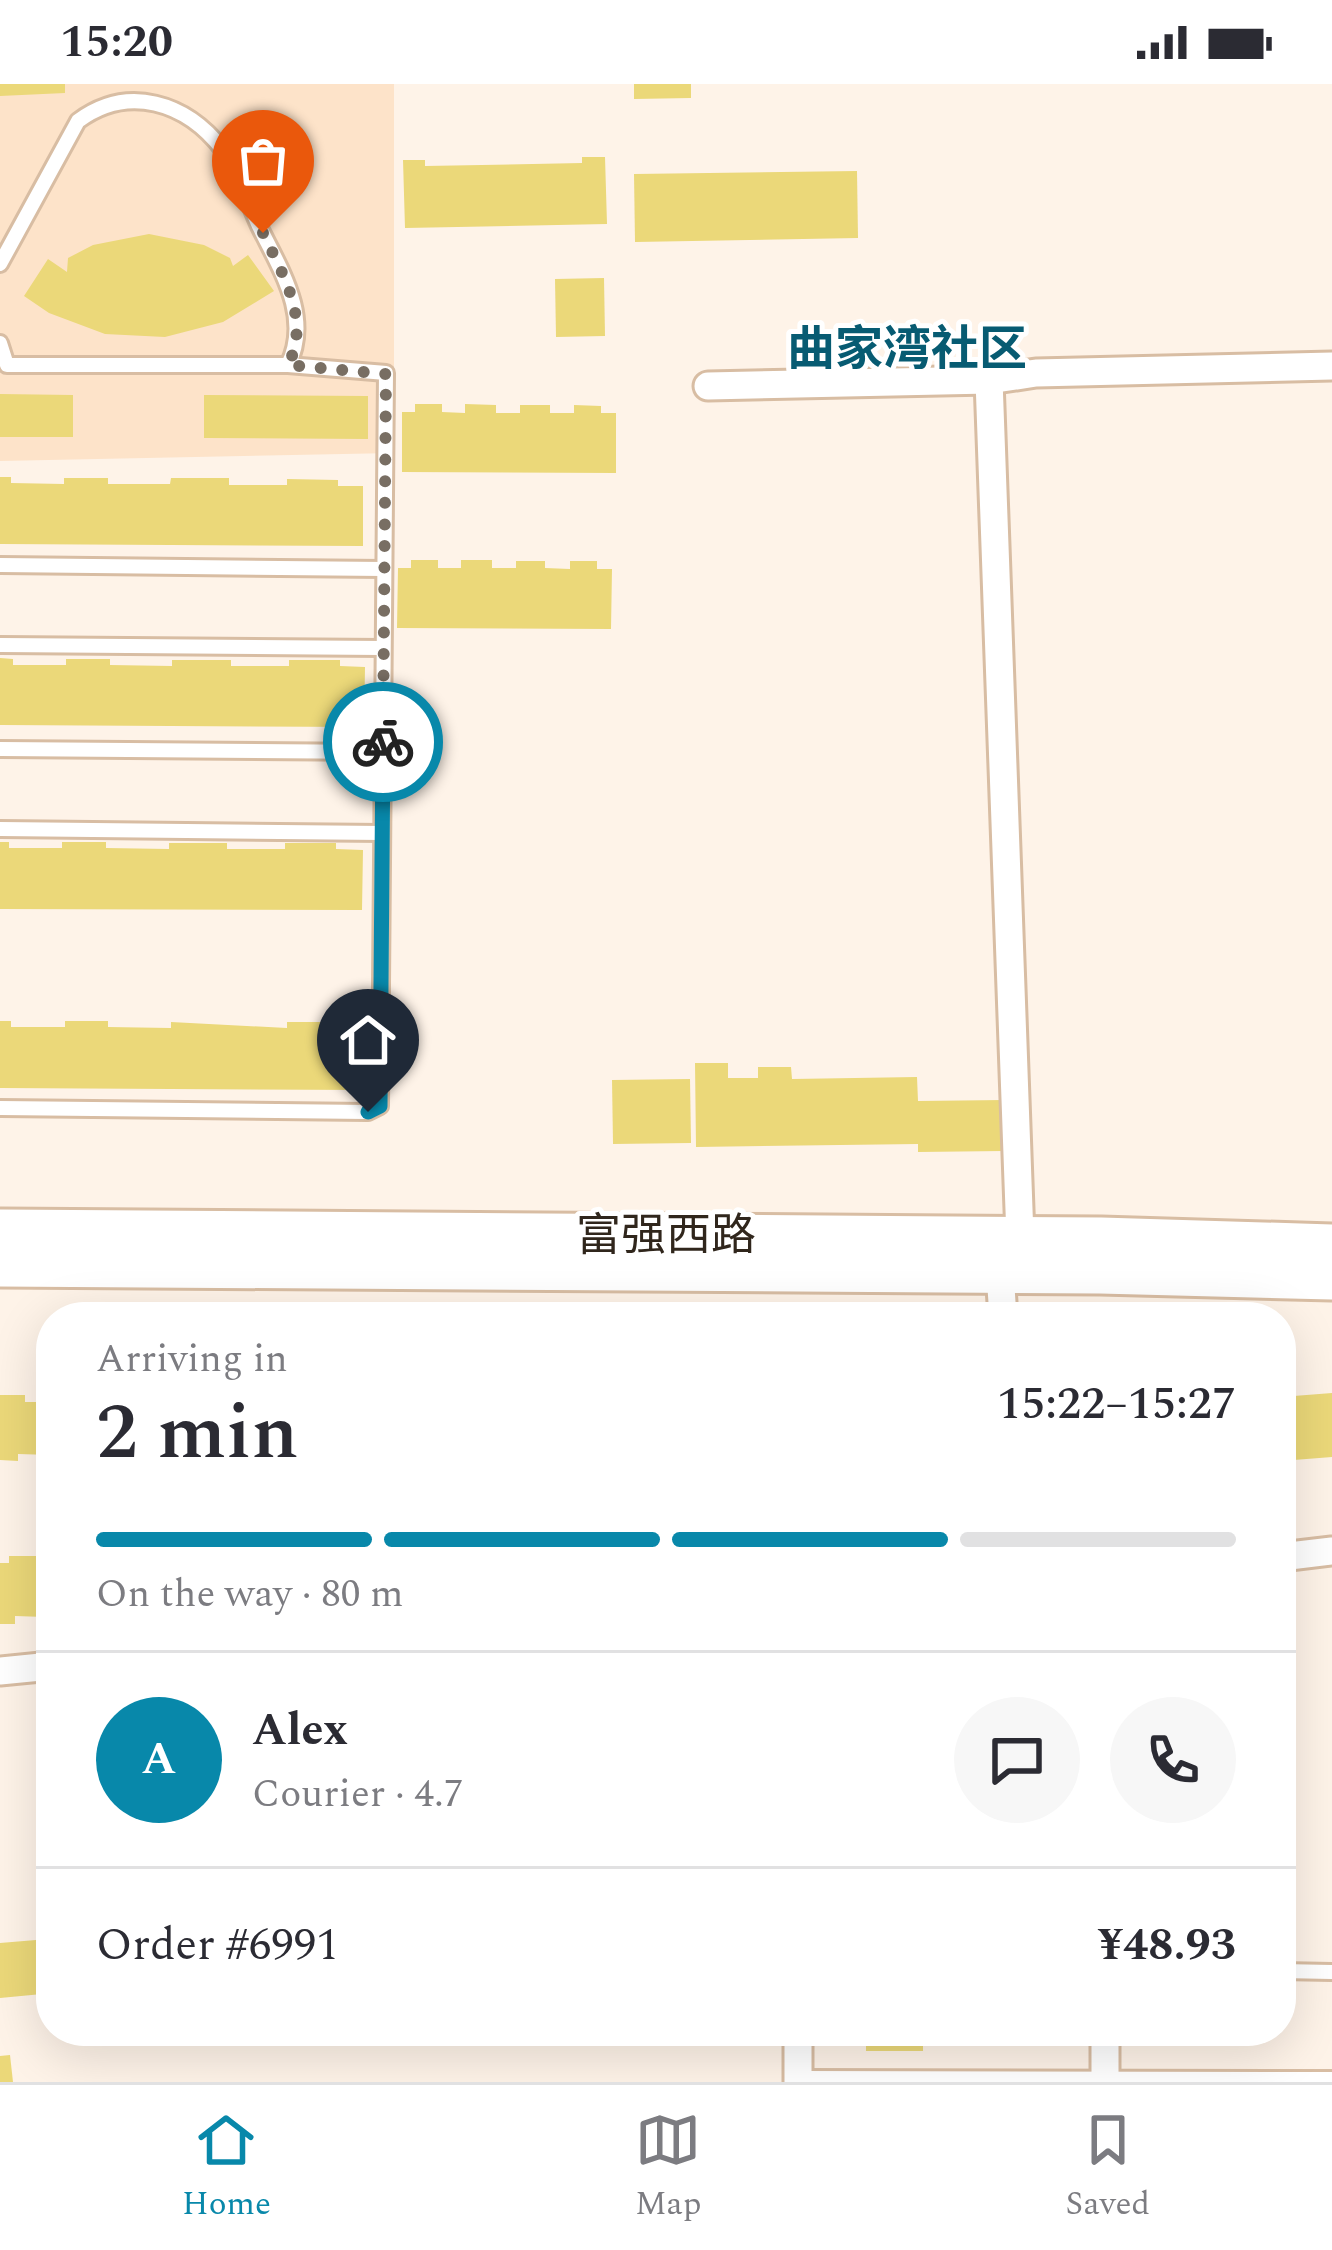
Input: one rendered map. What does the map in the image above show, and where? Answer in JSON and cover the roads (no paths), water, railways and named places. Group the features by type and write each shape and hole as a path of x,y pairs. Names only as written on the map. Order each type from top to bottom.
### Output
{"main road":[{"name":"富强西路","path":"0,1229 1332,1244"},
{"name":"富强西路","path":"0,1267 1000,1273 1332,1280"}],"street":[{"path":"708,386 1332,366"},
{"path":"989,380 1020,1237"},
{"path":"1000,1273 1002,1302"},
{"path":"1296,1555 1332,1551"},
{"path":"0,1671 36,1667"},
{"path":"798,2046 798,2080"},
{"path":"1105,2046 1105,2080"}],"lane":[{"path":"0,264 78,121 97,107 137,92 183,113 224,152 298,318 296,349 288,365"},
{"path":"0,343 8,365 288,365 386,374 380,1106 368,1112 0,1108"},
{"path":"0,566 384,569"},
{"path":"0,645 383,648"},
{"path":"0,749 382,752"},
{"path":"0,829 382,832"},
{"path":"1296,1971 1332,1972"},
{"path":"798,2080 1332,2079"}],"district":[{"name":"曲家湾社区","path":"907,348"}]}
